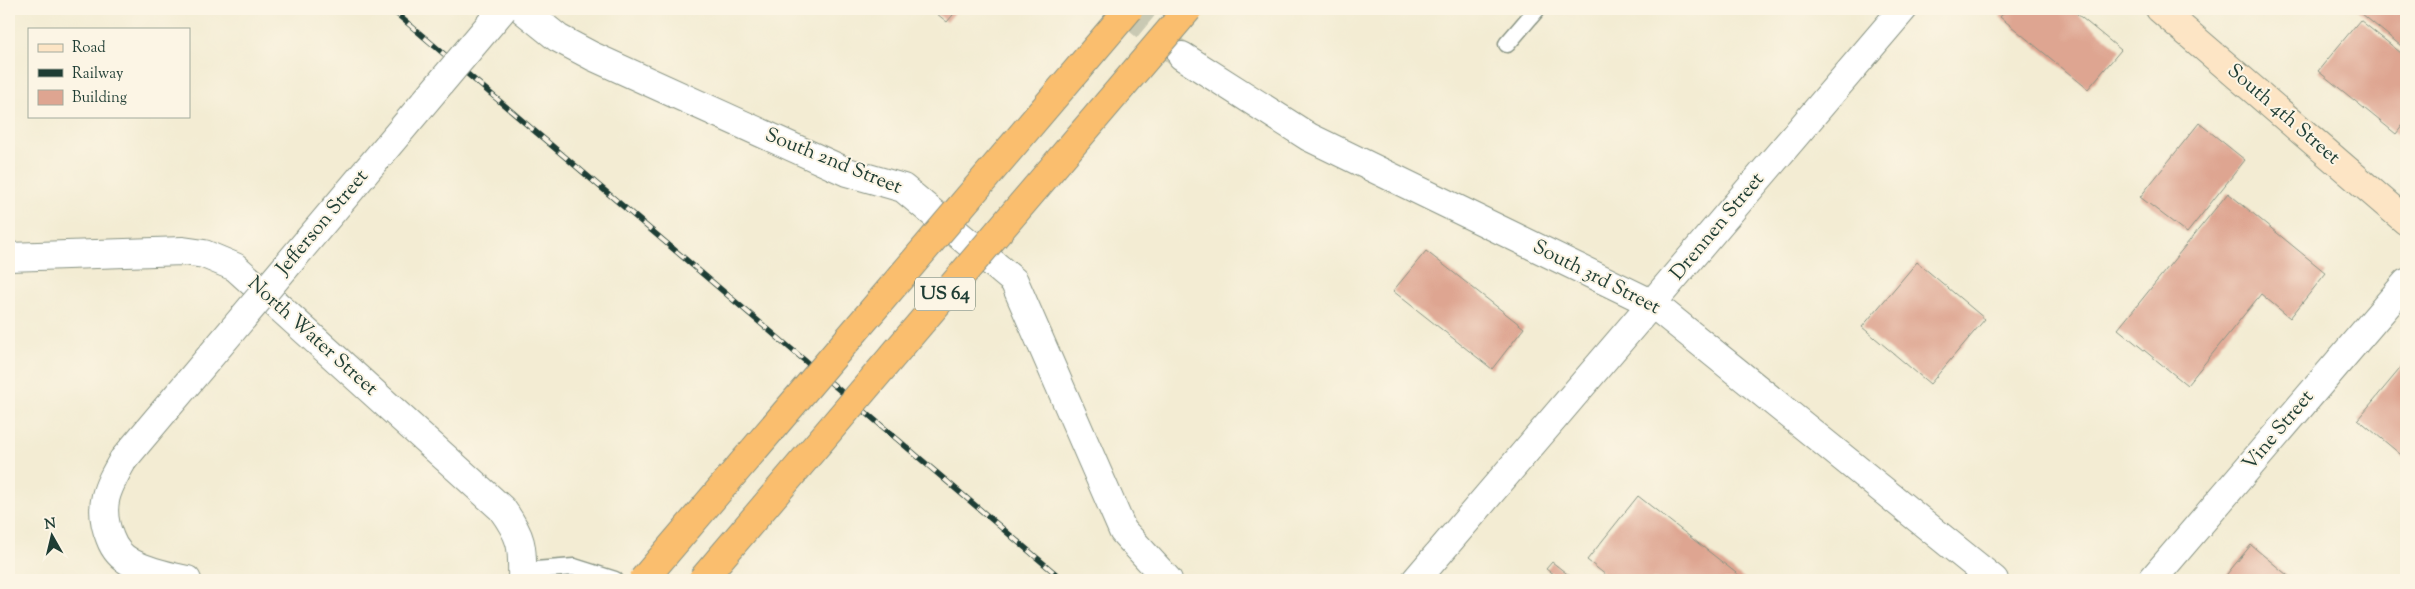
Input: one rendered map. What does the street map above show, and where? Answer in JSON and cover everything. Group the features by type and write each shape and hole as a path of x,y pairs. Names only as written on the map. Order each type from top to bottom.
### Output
{"main road":[{"name":"US 64","path":"643,580 1129,9"},
{"name":"US 64","path":"702,580 1188,9"},
{"name":"South 4th Street","path":"2160,9 2406,221"}],"street":[{"name":"Jefferson Street","path":"187,580 153,572 131,563 114,548 106,529 102,510 109,484 123,460 504,9"},
{"name":"South 2nd Street","path":"522,9 558,38 592,56 847,172 903,188 1014,281 1123,531 1168,580"},
{"name":"Drennen Street","path":"1416,580 1903,9"},
{"name":"South 3rd Street","path":"1182,56 1309,137 1653,304 1994,580"},
{"name":"North Water Street","path":"9,257 183,251 204,254 235,267 502,509 517,530 523,554 522,576"},
{"name":"Vine Street","path":"2152,580 2406,283"}],"lane":[{"path":"1507,44 1537,9"},
{"path":"522,576 574,568 614,580"}],"building":[{"path":"931,9 958,9 947,22"},
{"path":"2007,9 2071,9 2121,50 2088,89 2000,17"},
{"path":"2356,9 2406,9 2406,50"},
{"path":"2360,20 2406,57 2406,121 2396,134 2318,71"},
{"path":"2199,123 2245,160 2187,233 2140,197"},
{"path":"2228,193 2326,273 2290,318 2261,294 2187,385 2118,329"},
{"path":"1426,251 1524,328 1492,369 1393,291"},
{"path":"1917,262 1985,319 1930,384 1862,327"},
{"path":"2404,364 2406,366 2406,459 2358,419"},
{"path":"1638,496 1745,580 1612,580 1587,560"},
{"path":"2251,545 2293,580 2222,580"},
{"path":"1552,562 1575,580 1561,580 1546,569"}],"tunnel":[{"path":"1124,9 1179,54"}],"railway":[{"path":"391,9 1063,580"}]}
